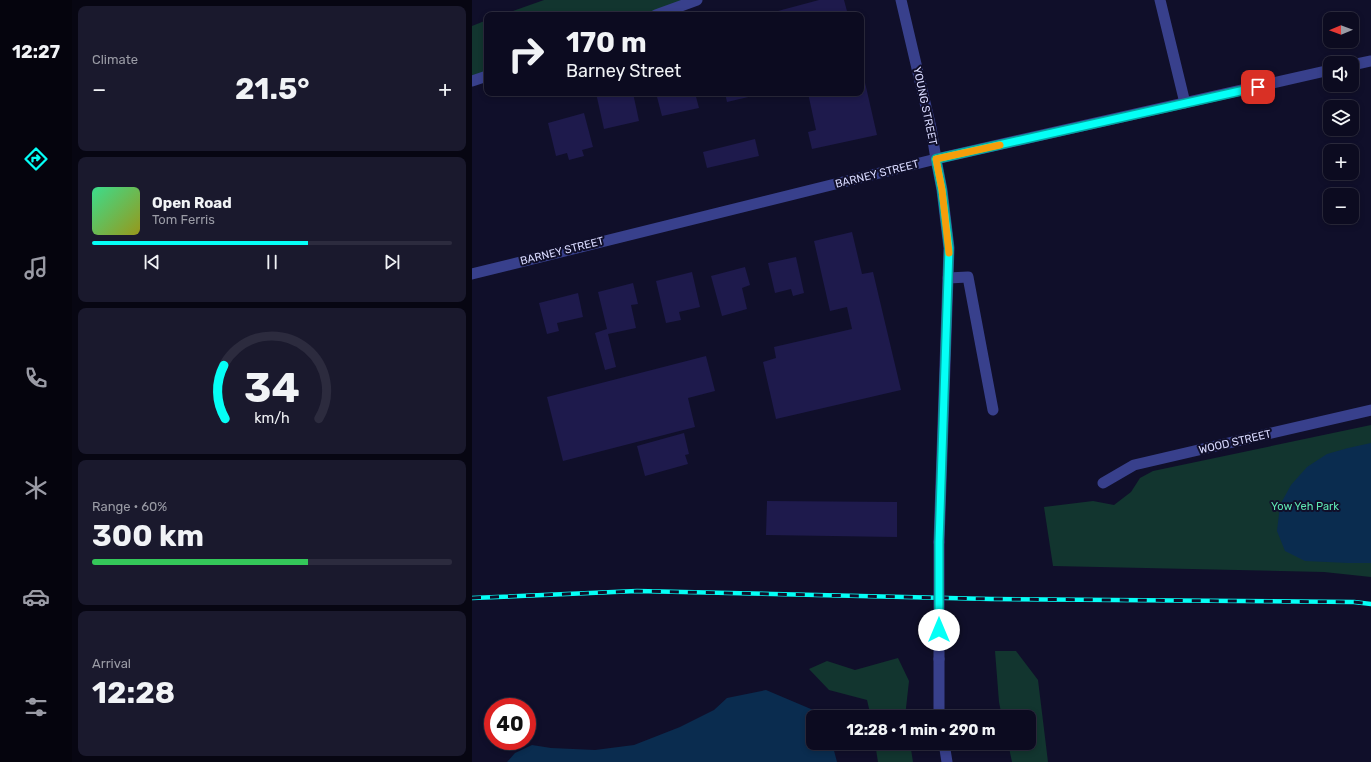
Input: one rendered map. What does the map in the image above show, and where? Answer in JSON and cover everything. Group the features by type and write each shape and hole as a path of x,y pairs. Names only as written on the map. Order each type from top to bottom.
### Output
{"street":[{"path":"664,12 697,0"},
{"name":"YOUNG STREET","path":"901,0 931,128 942,190 949,248 939,542 939,710"},
{"path":"1160,0 1185,103"},
{"path":"1359,64 1371,61"},
{"name":"BARNEY STREET","path":"472,274 936,159 1323,72"},
{"path":"472,81 484,77"},
{"path":"948,278 968,277 993,410"},
{"name":"WOOD STREET","path":"1103,483 1134,465 1371,410"},
{"path":"945,750 947,762"}],"green space":[{"path":"544,0 697,0 664,12 510,12"},
{"path":"484,21 484,77 472,81 472,26"},
{"name":"Yow Yeh Park","path":"1371,425 1371,577 1324,572 1053,566 1044,507 1093,501 1114,505 1131,492 1140,478 1153,471"},
{"path":"995,651 1016,651 1038,680 1048,762 1012,762 1009,750 1036,750 1036,710 1001,710"},
{"path":"898,658 909,681 906,710 869,710 867,700 829,690 809,669 827,661 855,670"},
{"path":"876,750 911,750 913,762 878,762"}],"water":[{"path":"1371,443 1371,563 1305,561 1285,551 1277,531 1280,505 1291,485 1307,467 1327,454"},
{"path":"766,690 813,710 806,710 806,750 834,750 837,762 507,762 515,753 521,750 536,750 536,746 551,748 595,750 634,745 680,727 714,710 727,698"}],"building":[{"path":"819,0 844,0 847,12 774,12"},
{"path":"864,78 877,135 812,149 808,132 816,130 809,96 864,96"},
{"path":"597,96 634,96 639,121 604,129"},
{"path":"657,96 696,96 699,108 662,116"},
{"path":"726,96 752,96 727,102"},
{"path":"584,113 593,147 582,150 584,156 569,160 567,153 556,156 548,123"},
{"path":"755,139 759,156 707,168 703,152"},
{"path":"852,232 862,274 873,272 901,390 776,419 763,362 776,358 774,347 852,329 847,307 830,311 814,241"},
{"path":"796,257 804,293 793,296 791,289 775,293 768,263"},
{"path":"745,267 750,285 742,288 747,309 722,316 711,276"},
{"path":"692,272 700,307 679,312 681,320 666,323 656,281"},
{"path":"633,283 638,304 631,305 636,328 608,334 616,367 605,370 595,333 607,329 598,292"},
{"path":"578,293 583,317 557,323 559,331 547,334 539,303"},
{"path":"706,356 715,391 688,398 695,427 563,461 547,397"},
{"path":"684,433 689,454 685,455 688,464 645,476 637,446"},
{"path":"767,501 897,502 897,537 766,535"}],"railway":[{"path":"472,598 637,591 991,599 1354,602 1371,604"}],"slow traffic":[{"path":"949,253 942,190 936,159 1000,145"}],"route":[{"path":"939,630 939,542 949,248 942,190 936,159 1258,87"}]}
